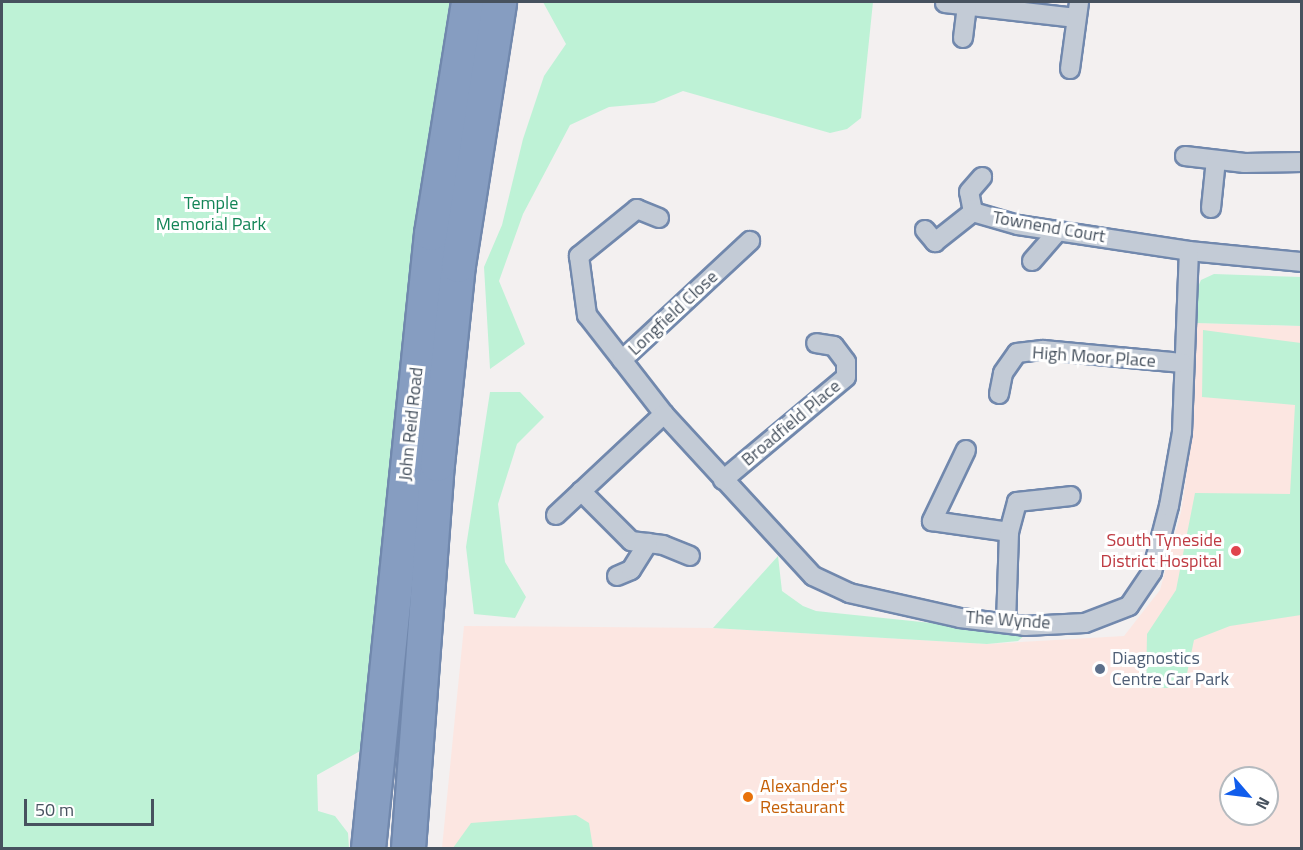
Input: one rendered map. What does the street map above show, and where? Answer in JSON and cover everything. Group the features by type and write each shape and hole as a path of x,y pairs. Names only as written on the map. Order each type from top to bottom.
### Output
{"highway":[{"name":"John Reid Road","path":"368,849 431,233 468,2"},
{"name":"John Reid Road","path":"408,849 437,464 458,265 499,2"}],"street":[{"path":"945,3 967,6 1078,10 1070,69"},
{"path":"963,38 967,6"},
{"path":"1185,156 1216,160 1302,162"},
{"path":"1211,208 1216,160"},
{"path":"973,212 969,192 982,177"},
{"name":"Longfield Close","path":"659,218 637,209 579,256 587,315 622,360 750,241"},
{"name":"Townend Court","path":"925,230 935,242 973,212 1018,225 1189,251 1302,262"},
{"path":"1032,261 1058,231"},
{"name":"The Wynde","path":"622,360 664,414 813,576 849,593 960,618 1006,623 1085,623 1129,606 1152,573 1169,506 1182,432 1182,363 1189,251"},
{"name":"Broadfield Place","path":"723,480 846,376 846,362 834,346 816,343"},
{"name":"High Moor Place","path":"999,394 1003,373 1017,353 1043,351 1182,363"},
{"path":"556,514 664,414"},
{"path":"966,450 932,521 1009,532"},
{"path":"581,491 631,541 648,543 690,556"},
{"path":"1006,623 1009,532 1017,502 1071,496"},
{"path":"617,576 631,570 648,543"}],"shaded area":[{"name":"South Tyneside District Hospital","path":"1196,323 1301,326 1301,848 442,848 464,626 713,628 987,644 1124,636 1160,590 1181,512 1193,429"}],"green space":[{"name":"Temple Memorial Park","path":"2,2 455,2 362,750 317,775 318,811 335,816 348,833 349,848 2,848"},
{"path":"543,2 873,2 861,118 847,129 830,133 683,91 654,103 609,107 570,125 523,214 499,281 525,344 490,369 484,267 502,225 523,139 544,76 566,44"},
{"path":"1214,274 1301,277 1301,326 1196,323 1194,296 1201,280"},
{"path":"1203,330 1301,343 1301,615 1230,626 1194,640 1184,688 1146,688 1147,634 1176,590 1195,493 1290,494 1295,405 1202,397"},
{"path":"490,392 520,392 544,417 517,444 498,504 505,562 526,597 515,618 474,614 466,547"},
{"path":"778,556 782,591 803,606 816,611 1027,633 1018,641 987,644 713,628"},
{"path":"576,815 589,823 593,848 453,848 471,823"}],"place":[{"name":"South Tyneside District Hospital","path":"1236,551"},
{"name":"Diagnostics Centre Car Park","path":"1100,669"},
{"name":"Alexander's Restaurant","path":"748,797"}]}
